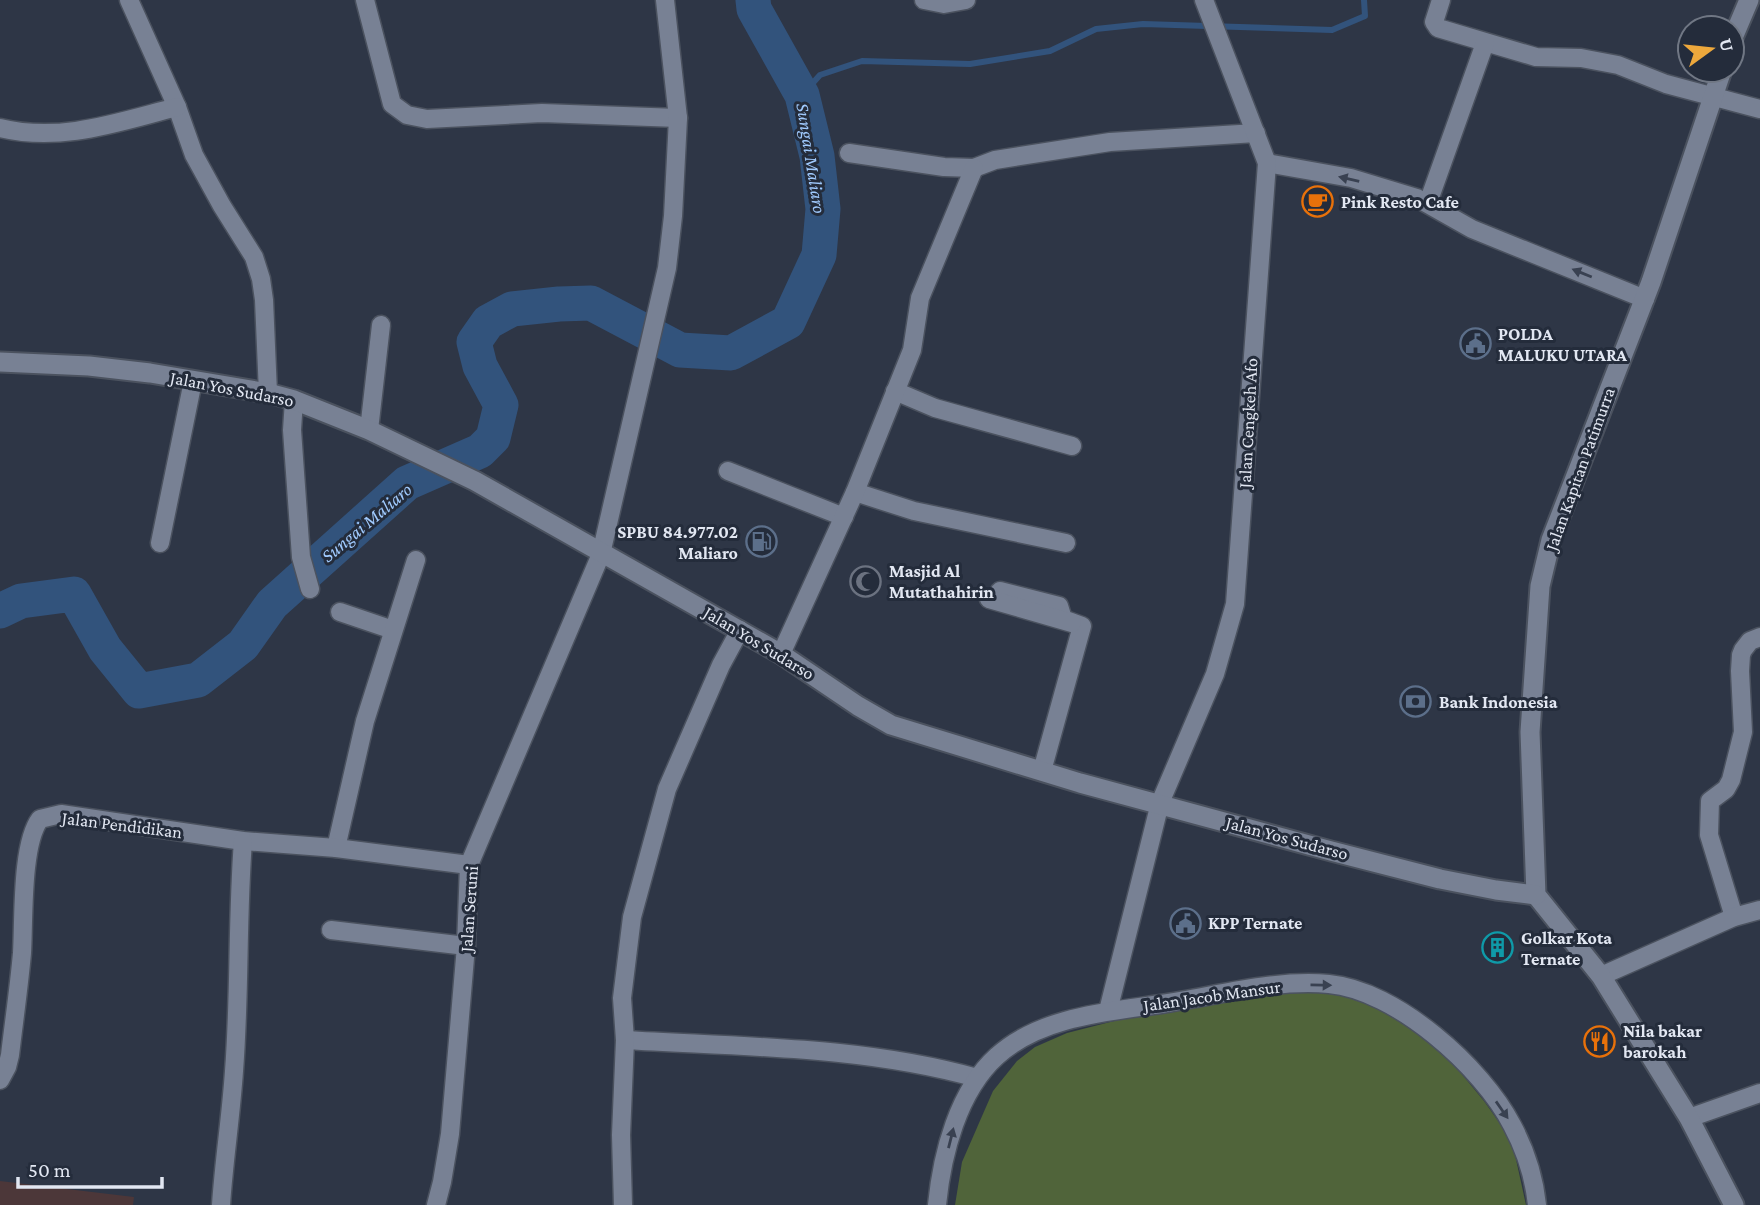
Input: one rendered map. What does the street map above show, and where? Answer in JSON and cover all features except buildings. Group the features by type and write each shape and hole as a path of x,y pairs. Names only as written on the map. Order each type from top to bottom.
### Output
{"street":[{"path":"129,0 205,177 248,245 258,268 264,300 268,393"},
{"path":"365,0 392,104 407,115 427,119 542,113 678,118"},
{"name":"Jalan Seruni","path":"436,1205 450,1134 466,946 469,865 601,554 636,391 667,268 673,216 678,118 665,0"},
{"path":"924,0 944,4 967,0"},
{"path":"1441,0 1435,25 1485,43 1536,57 1581,58 1618,65 1666,84 1760,109"},
{"name":"Jalan Cengkeh Afo","path":"1160,803 1215,674 1235,604 1267,163 1207,8"},
{"path":"1429,203 1485,43"},
{"name":"Jalan Kapitan Patimurra","path":"1535,895 1530,732 1540,586 1551,540 1645,299 1717,84"},
{"path":"0,128 44,134 76,133 177,107"},
{"path":"849,153 944,167 974,168 995,160 1110,142 1256,133"},
{"path":"1267,163 1351,178 1429,203 1472,229 1645,299"},
{"path":"781,654 855,492 912,350 920,299 974,168"},
{"path":"369,430 381,325"},
{"name":"Jalan Yos Sudarso","path":"0,362 89,366 150,373 294,400 369,430 475,481 781,654 891,725 1042,771 1440,879 1535,895"},
{"path":"160,542 194,381"},
{"path":"895,391 935,408 1072,446"},
{"path":"294,400 292,430 300,557 310,589"},
{"path":"727,471 844,517"},
{"path":"855,492 914,511 1066,543"},
{"path":"336,848 365,721 416,560"},
{"path":"994,595 1082,626 1042,771"},
{"path":"340,611 393,630"},
{"path":"623,1205 621,1135 625,1040 622,998 632,917 667,789 721,665 740,630"},
{"path":"1734,917 1709,835 1710,801 1726,789 1731,780 1743,732 1741,655 1750,641 1760,637"},
{"path":"1108,1012 1160,803"},
{"name":"Jalan Pendidikan","path":"0,1080 10,1055 22,954 32,829 40,819 61,814 243,841 336,848 469,865"},
{"path":"221,1205 234,1073 238,997 238,899 243,841"},
{"path":"1535,895 1601,976 1689,1118 1734,1205"},
{"path":"1601,976 1734,917 1760,910"},
{"path":"331,930 466,946"},
{"name":"Jalan Jacob Mansur","path":"937,1205 954,1126 977,1078 998,1055 1026,1036 1051,1026 1108,1012 1271,985 1330,984 1370,994 1400,1010 1454,1052 1511,1122 1534,1178 1537,1205"},
{"path":"625,1040 857,1055 918,1063 977,1078"},
{"path":"1689,1118 1760,1094"}],"shaded area":[{"path":"0,1181 134,1197 133,1205 0,1205"}],"green space":[{"path":"1288,988 1361,998 1397,1013 1446,1055 1501,1125 1514,1150 1526,1205 955,1205 962,1162 993,1091 1017,1061 1035,1047 1067,1033 1118,1020"}],"waterway":[{"name":"Sungai Maliaro","path":"0,611 21,601 74,594 105,649 139,691 198,680 243,645 272,604 407,483 480,451 493,438 501,405 480,366 474,342 488,322 512,309 591,303 680,350 731,353 788,322 819,255 823,209 817,156 802,95 754,9 753,0"},
{"path":"802,95 820,75 862,61 970,64 1050,51 1096,29 1143,24 1332,30 1365,16 1364,0"}],"place":[{"name":"Pink Resto Cafe","path":"1318,202"},
{"name":"POLDA MALUKU UTARA","path":"1475,344"},
{"name":"SPBU 84.977.02 Maliaro","path":"761,542"},
{"name":"Masjid Al Mutathahirin","path":"866,581"},
{"name":"Bank Indonesia","path":"1416,702"},
{"name":"KPP Ternate","path":"1185,923"},
{"name":"Golkar Kota Ternate","path":"1498,948"},
{"name":"Nila bakar barokah","path":"1600,1041"}]}
